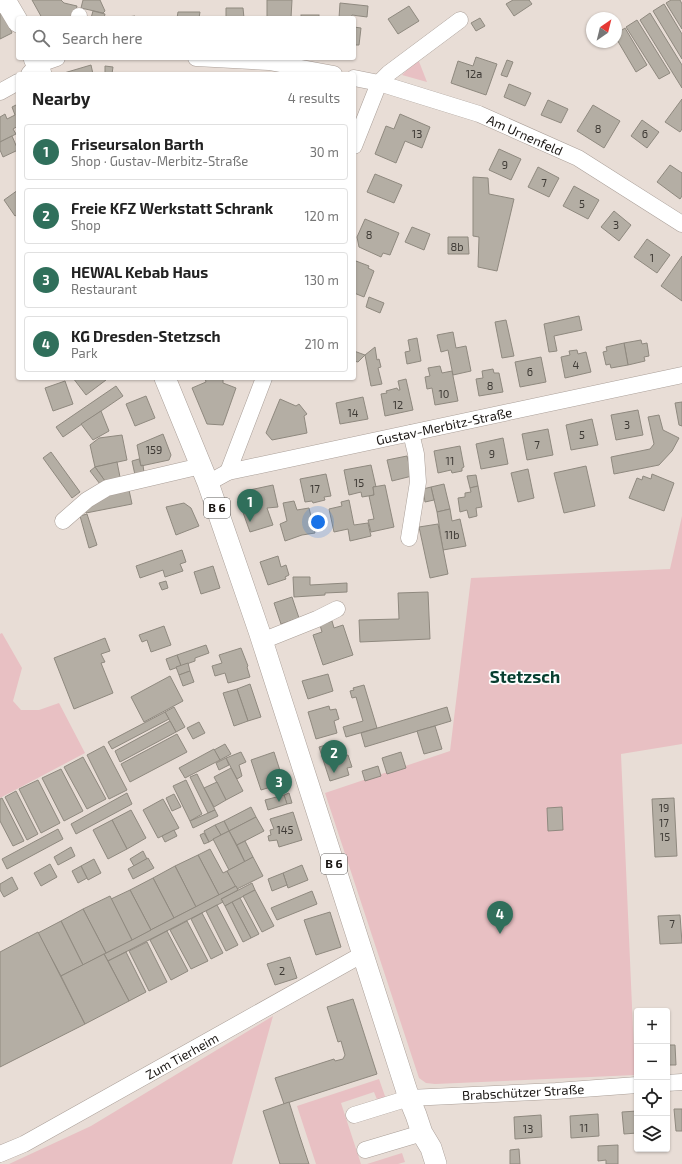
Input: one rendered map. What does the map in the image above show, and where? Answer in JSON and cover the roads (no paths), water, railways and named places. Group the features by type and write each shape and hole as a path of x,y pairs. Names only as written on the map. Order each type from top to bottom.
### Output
{"main road":[{"path":"5,0 16,19"},
{"name":"B 6","path":"166,380 204,474 262,641 409,1098 422,1133 431,1148 436,1164"}],"street":[{"path":"356,141 379,83 389,73 460,20"},
{"path":"35,68 53,60"},
{"path":"232,60 269,62 323,72"},
{"name":"Am Urnenfeld","path":"356,78 379,83 479,114 578,158 682,224"},
{"path":"0,92 16,83"},
{"name":"Gustav-Merbitz-Straße","path":"63,521 87,500 107,488 228,472 682,375"},
{"path":"228,472 263,380"},
{"path":"409,538 418,482 416,454 412,433"},
{"path":"262,641 337,609"},
{"name":"Zum Tierheim","path":"0,1154 24,1144 363,954"},
{"path":"670,1083 682,1082"},
{"name":"Brabschützer Straße","path":"354,1115 409,1098 556,1091 634,1085"},
{"path":"365,1150 422,1133"}],"place":[{"name":"Friseursalon Barth","path":"250,522"},
{"name":"Freie KFZ Werkstatt Schrank","path":"334,773"},
{"name":"HEWAL Kebab Haus","path":"279,802"},
{"name":"KG Dresden-Stetzsch","path":"500,934"}],"district":[{"name":"Stetzsch","path":"525,677"}]}
